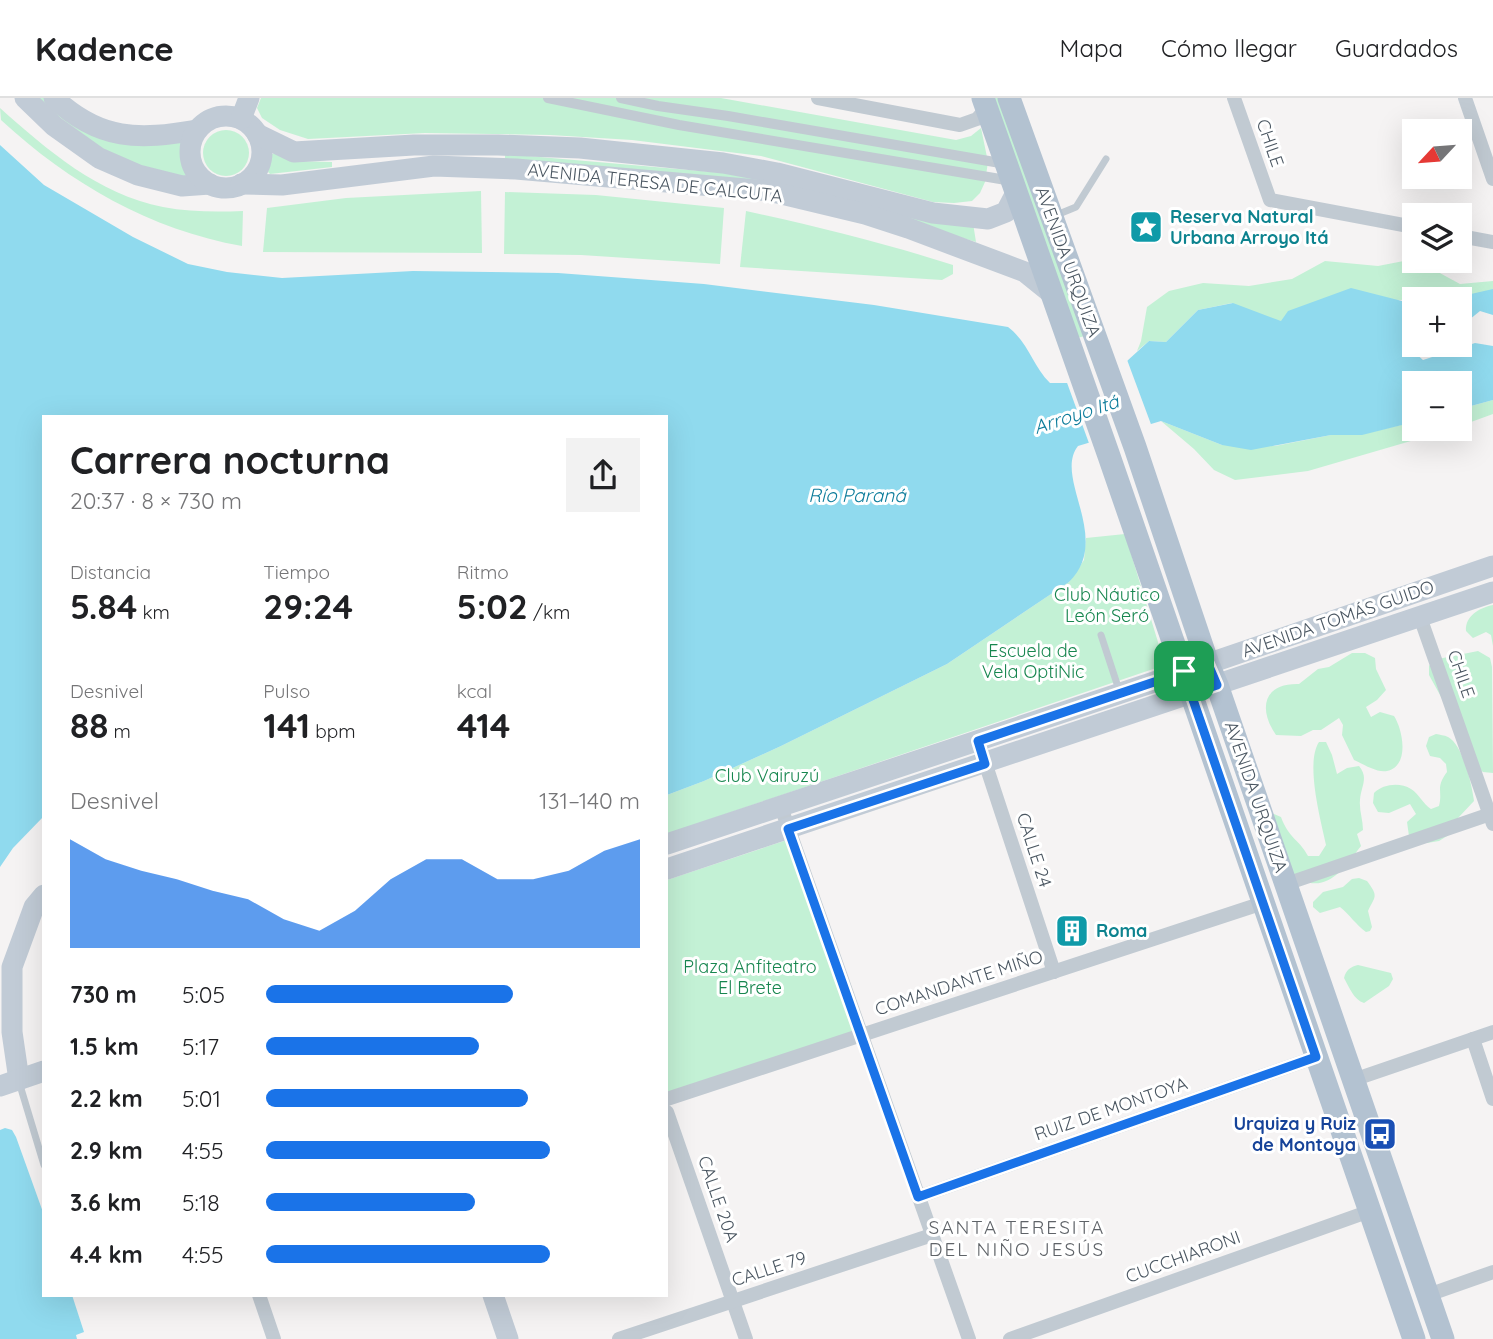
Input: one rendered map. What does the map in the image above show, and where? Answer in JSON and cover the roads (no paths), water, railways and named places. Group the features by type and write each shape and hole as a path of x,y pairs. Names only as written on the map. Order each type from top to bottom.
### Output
{"main road":[{"name":"AVENIDA TERESA DE CALCUTA","path":"25,98 54,126 99,158 138,175 182,186 282,185 434,166 516,169 769,191 865,214 908,228 1025,272 1051,293"},
{"path":"54,98 72,115 127,137 166,136 197,130"},
{"path":"210,184 200,177 193,167 191,143 197,130 222,107 241,119 249,98"},
{"name":"AVENIDA URQUIZA","path":"1009,98 1135,447 1443,1339"},
{"name":"AVENIDA URQUIZA","path":"985,103 1414,1339"},
{"name":"AVENIDA TERESA DE CALCUTA","path":"241,119 257,134 294,152 414,145 580,148 723,163 777,173 933,213 989,219 1006,212 1011,179"},
{"path":"241,184 258,169 261,145 257,134"},
{"name":"AVENIDA TOMÁS GUIDO","path":"668,845 1121,694 1493,566"},
{"name":"AVENIDA TOMÁS GUIDO","path":"668,869 1493,592"},
{"path":"42,897 34,907 12,967 9,1083 42,1072"},
{"path":"494,1297 508,1339"}],"street":[{"path":"548,98 679,125 1011,179"},
{"path":"621,98 727,116 1011,179"},
{"path":"818,98 960,125 977,119 985,103"},
{"name":"CHILE","path":"1234,98 1270,200 1402,225"},
{"path":"1465,98 1493,179"},
{"path":"1472,238 1493,242"},
{"name":"CHILE","path":"1420,617 1492,817"},
{"name":"CALLE 24","path":"978,741 1054,972"},
{"path":"781,807 969,1339"},
{"path":"1286,884 1492,817"},
{"name":"COMANDANTE MIÑO","path":"668,1099 1263,903"},
{"path":"1353,1080 1493,1032"},
{"path":"1473,1039 1493,1099"},
{"name":"RUIZ DE MONTOYA","path":"918,1197 1316,1057"},
{"name":"CALLE 20A","path":"668,1115 746,1339"},
{"name":"CUCCHIARONI","path":"1010,1339 1370,1211"},
{"name":"CALLE 79","path":"619,1339 932,1235"},
{"path":"1427,1295 1493,1272"},
{"path":"260,1297 274,1339"}],"lane":[{"path":"1051,218 1076,207 1106,159"},
{"path":"1101,635 1121,694"},
{"path":"9,1083 30,1124 42,1159"}],"water":[{"name":"Río Paraná","path":"0,145 44,185 133,237 188,264 227,272 282,278 413,271 558,273 704,284 874,305 1008,327 1021,340 1050,383 1072,383 1127,361 1149,341 1166,342 1198,310 1233,303 1281,321 1288,311 1351,288 1402,301 1402,357 1420,357 1423,360 1432,357 1472,357 1472,344 1493,346 1493,400 1472,406 1472,371 1402,371 1402,425 1362,435 1331,435 1251,450 1222,445 1161,421 1078,446 1072,459 1072,475 1085,528 1085,547 1081,565 1069,582 947,664 781,746 668,795 668,415 42,415 42,818 13,848 0,867"},
{"path":"1493,289 1493,315 1480,311 1472,318 1472,294"},
{"path":"0,1130 12,1130 16,1137 42,1209 42,1297 73,1297 84,1332 76,1335 77,1339 0,1339"}],"place":[{"name":"Reserva Natural Urbana Arroyo Itá","path":"1146,227"},
{"name":"Roma","path":"1072,931"},
{"name":"Urquiza y Ruiz de Montoya","path":"1380,1134"}],"district":[{"name":"SANTA TERESITA DEL NIÑO JESÚS","path":"1017,1238"}],"water label":[{"name":"Arroyo Itá","path":"1076,414"}],"park label":[{"name":"Club Náutico León Seró","path":"1107,605"},
{"name":"Escuela de Vela OptiNic","path":"1033,661"},
{"name":"Club Vairuzú","path":"767,776"},
{"name":"Plaza Anfiteatro El Brete","path":"750,977"}]}
